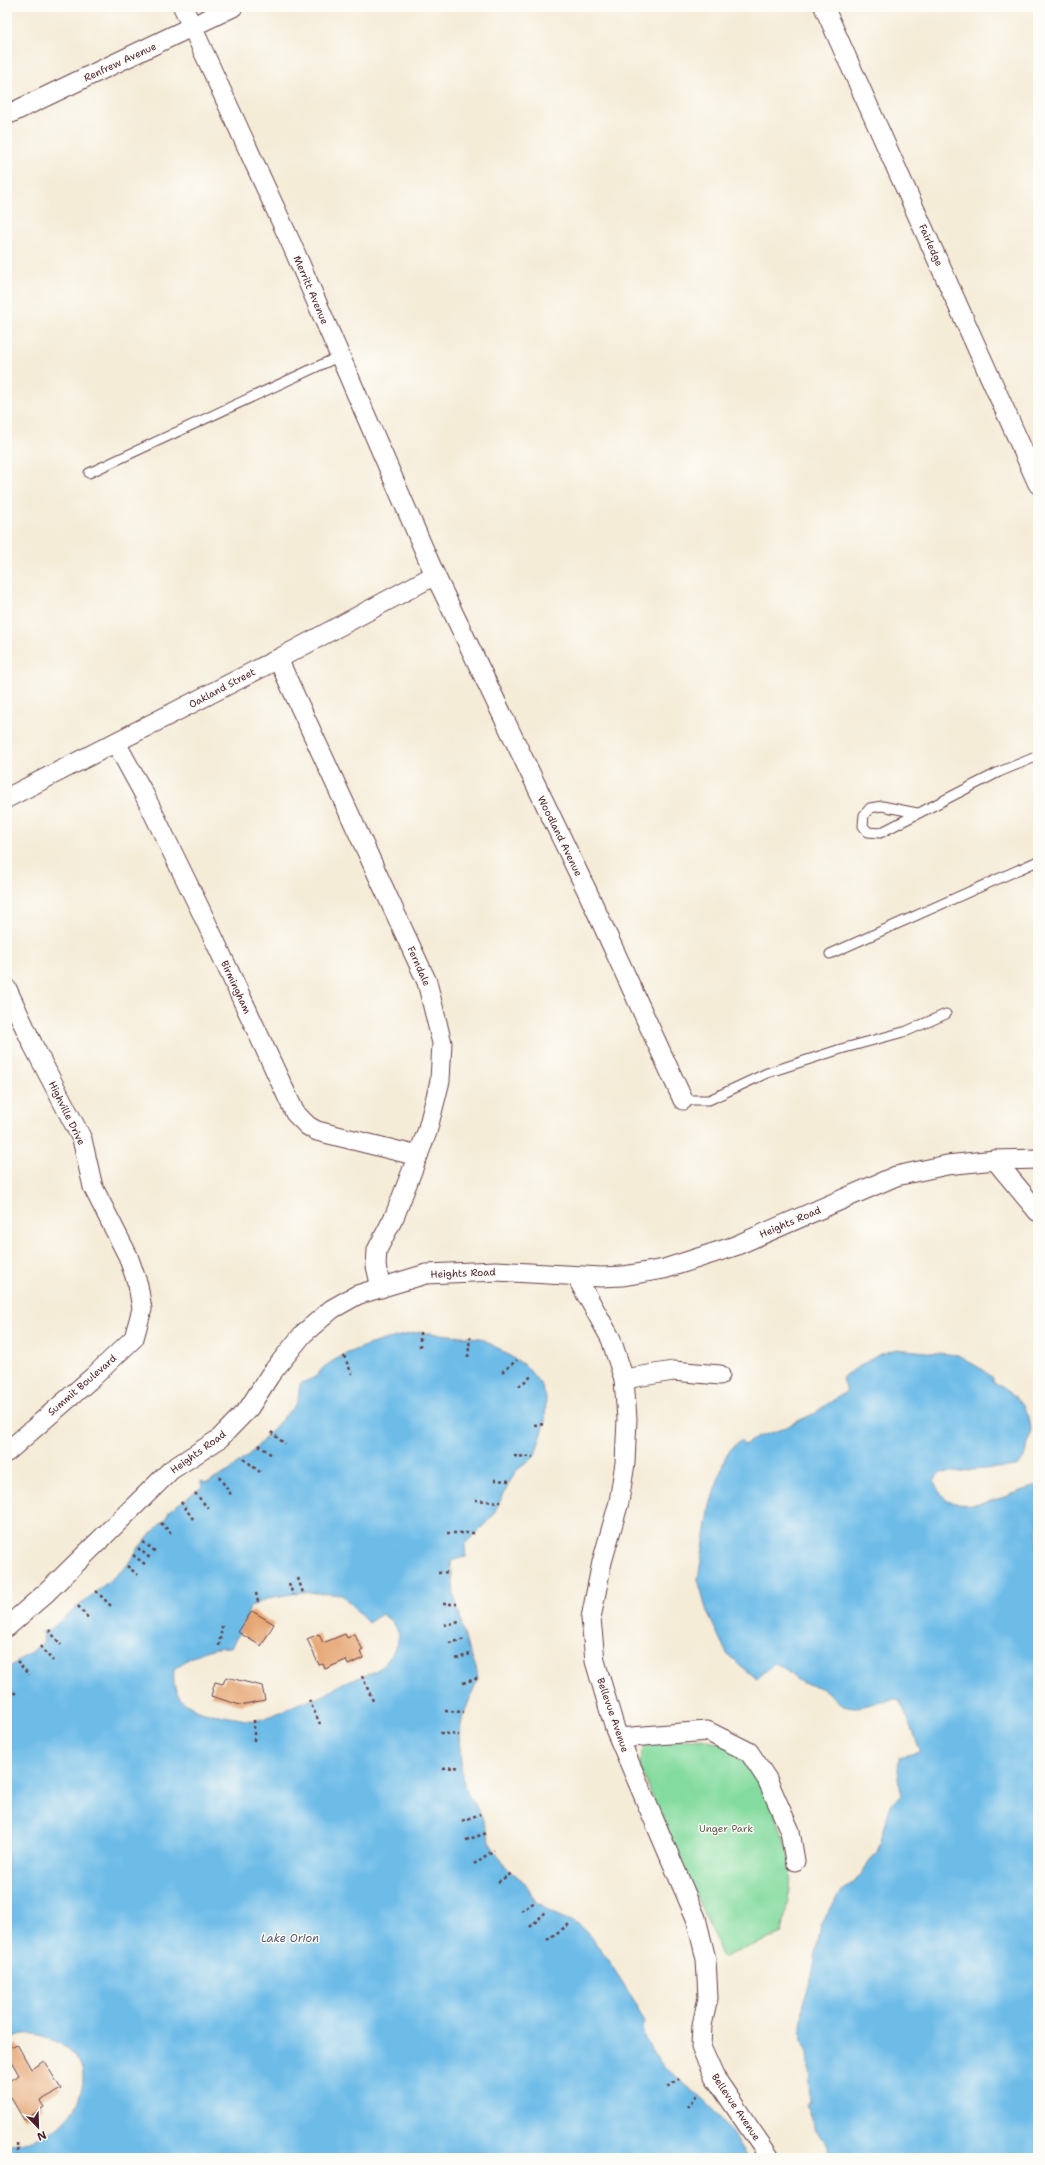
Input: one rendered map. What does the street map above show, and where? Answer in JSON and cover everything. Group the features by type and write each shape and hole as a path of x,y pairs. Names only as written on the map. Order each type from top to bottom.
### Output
{"street":[{"name":"Merritt Avenue","path":"183,7 291,243 434,575"},
{"name":"Renfrew Avenue","path":"7,116 233,7"},
{"name":"Fairledge","path":"824,7 1038,484"},
{"name":"Oakland Street","path":"7,798 278,659 434,575"},
{"name":"Woodland Avenue","path":"434,575 584,885 683,1100"},
{"name":"Ferndale","path":"278,659 427,982 442,1044 440,1081 427,1132 395,1215 377,1250 376,1266 381,1288"},
{"name":"Birmingham","path":"116,743 144,794 295,1113 308,1126 317,1131 418,1156"},
{"name":"Highville Drive","path":"7,989 33,1045 82,1139 93,1187 128,1256 138,1285 142,1309"},
{"name":"Heights Road","path":"7,1627 47,1592 171,1470 219,1439 250,1408 270,1375 303,1334 332,1309 357,1295 426,1274 496,1271 576,1276 623,1276 664,1269 735,1246 896,1176 947,1165 995,1160 1038,1160"},
{"path":"995,1160 1038,1212"},
{"name":"Bellevue Avenue","path":"576,1276 611,1339 624,1379 627,1419 626,1463 619,1502 602,1562 591,1618 595,1662 619,1738 696,1918 706,1958 708,1990 708,1998 702,2025 701,2047 714,2076 770,2158"},
{"name":"Summit Boulevard","path":"7,1452 93,1377 134,1338 142,1309"},
{"path":"624,1379 673,1371 720,1375"},
{"path":"619,1738 708,1732 749,1752 767,1779 790,1831 795,1861"}],"lane":[{"path":"89,473 340,356"},
{"path":"917,813 882,806 870,808 864,815 863,826 868,832 880,833 999,772 1038,756"},
{"path":"830,954 1038,861"},
{"path":"683,1100 709,1100 767,1073 841,1049 907,1032 946,1014"}],"path":[{"path":"420,1332 420,1349"},
{"path":"468,1358 470,1337"},
{"path":"344,1356 352,1374"},
{"path":"502,1372 517,1360"},
{"path":"519,1386 533,1375"},
{"path":"534,1425 545,1424"},
{"path":"271,1432 285,1444"},
{"path":"259,1445 273,1456"},
{"path":"514,1456 533,1457"},
{"path":"244,1459 260,1472"},
{"path":"219,1477 232,1496"},
{"path":"494,1480 509,1481"},
{"path":"195,1493 208,1508"},
{"path":"475,1500 501,1502"},
{"path":"181,1502 193,1519"},
{"path":"161,1523 171,1533"},
{"path":"447,1533 476,1533"},
{"path":"143,1542 156,1552"},
{"path":"138,1548 151,1559"},
{"path":"134,1555 146,1565"},
{"path":"128,1566 138,1575"},
{"path":"438,1573 450,1572"},
{"path":"298,1578 303,1593"},
{"path":"289,1583 293,1595"},
{"path":"96,1592 112,1607"},
{"path":"256,1593 258,1602"},
{"path":"443,1604 457,1604"},
{"path":"78,1606 90,1619"},
{"path":"444,1625 460,1622"},
{"path":"219,1646 220,1631 222,1626"},
{"path":"49,1630 61,1645"},
{"path":"449,1643 465,1640"},
{"path":"40,1646 53,1662"},
{"path":"456,1659 470,1654"},
{"path":"17,1661 29,1675"},
{"path":"362,1676 374,1702"},
{"path":"463,1683 478,1678"},
{"path":"7,1682 16,1695"},
{"path":"309,1700 320,1724"},
{"path":"445,1711 464,1712"},
{"path":"254,1720 252,1733 254,1742"},
{"path":"440,1733 459,1734"},
{"path":"443,1768 461,1767"},
{"path":"462,1821 480,1814"},
{"path":"466,1840 487,1833"},
{"path":"474,1864 494,1850"},
{"path":"498,1882 512,1873"},
{"path":"521,1911 535,1902"},
{"path":"530,1927 548,1911"},
{"path":"548,1940 571,1923"},
{"path":"668,2087 679,2079"},
{"path":"688,2107 698,2094"},
{"path":"17,2143 18,2158"}],"green space":[{"name":"Unger Park","path":"702,1738 734,1747 765,1780 791,1862 790,1889 782,1934 723,1957 640,1767 641,1753 647,1744"}],"water":[{"name":"Lake Orion","path":"420,1332 480,1338 526,1366 542,1386 546,1398 545,1424 535,1455 515,1472 492,1517 465,1544 466,1557 451,1561 454,1595 468,1649 476,1667 478,1678 463,1716 459,1735 462,1777 469,1797 477,1807 483,1820 491,1845 506,1867 524,1882 538,1905 541,1904 554,1914 578,1925 592,1939 609,1961 635,2003 645,2022 643,2028 647,2041 653,2052 670,2072 701,2098 722,2119 747,2158 7,2158 7,2144 30,2141 41,2137 60,2126 74,2109 79,2098 83,2080 82,2069 78,2061 72,2053 55,2041 34,2034 25,2034 16,2036 7,2044 7,1669 43,1643 44,1636 41,1632 48,1631 126,1567 140,1546 166,1518 170,1510 202,1487 201,1481 207,1483 229,1471 254,1450 294,1406 298,1400 300,1384 315,1377 324,1367 345,1354 370,1344","holes":["304,1592 342,1595 368,1623 382,1614 392,1622 399,1634 396,1645 388,1660 375,1671 343,1683 323,1696 305,1701 259,1720 243,1719 198,1710 189,1706 182,1700 177,1692 174,1682 174,1669 207,1650 231,1647 244,1625 250,1607 268,1598"]},
{"path":"896,1349 958,1355 983,1370 993,1378 993,1381 1015,1396 1029,1417 1031,1429 1026,1454 1018,1466 940,1473 934,1480 941,1494 952,1502 965,1504 996,1500 1038,1486 1038,2158 831,2158 827,2144 816,2131 806,2105 810,2102 807,2052 802,2041 801,2027 804,2001 812,1976 821,1926 841,1891 853,1884 877,1852 891,1805 901,1794 898,1770 899,1757 920,1752 907,1716 898,1699 855,1707 844,1705 839,1703 821,1688 799,1681 775,1663 757,1679 727,1654 707,1612 698,1579 710,1505 725,1458 731,1449 741,1440 744,1445 758,1437 779,1430 813,1414 847,1391 842,1379 845,1375 878,1355"}],"building":[{"path":"252,1611 274,1624 261,1646 238,1632"},
{"path":"319,1634 323,1643 345,1634 347,1638 354,1634 363,1650 360,1652 363,1658 348,1665 346,1660 325,1669 323,1664 319,1665 307,1639"},
{"path":"226,1677 262,1686 265,1700 240,1705 211,1696 215,1682 223,1684"},
{"path":"17,2044 31,2069 44,2061 61,2089 40,2101 44,2107 24,2120 7,2091 7,2082 19,2075 7,2054 7,2049"}]}
